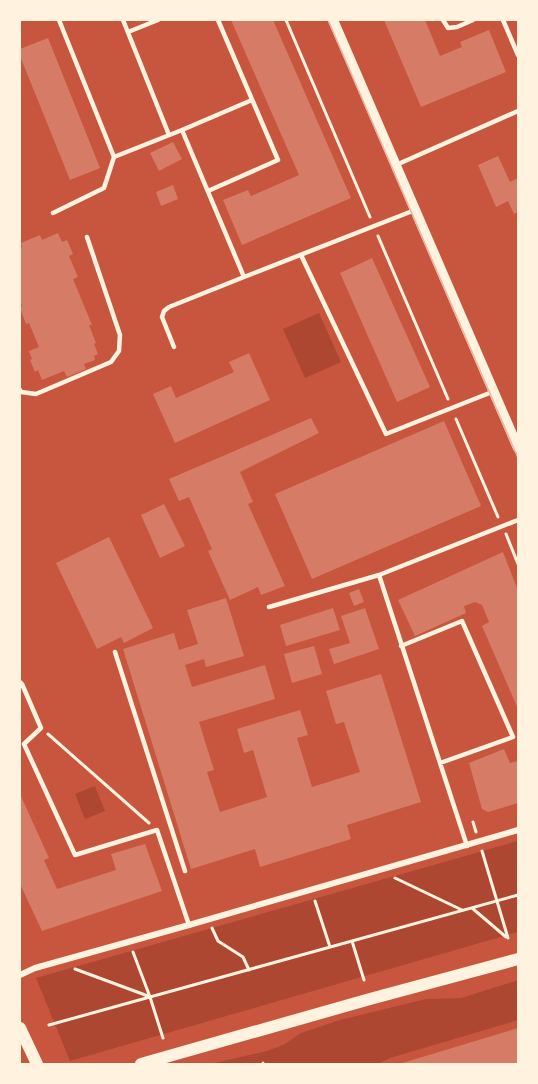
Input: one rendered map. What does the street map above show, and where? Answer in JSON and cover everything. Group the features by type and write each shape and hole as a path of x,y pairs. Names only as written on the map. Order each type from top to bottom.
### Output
{"main road":[{"path":"141,1065 171,1060 519,959"},
{"path":"20,1028 37,1065"}],"street":[{"path":"333,20 518,444"},
{"path":"20,975 35,968 519,830"}],"lane":[{"path":"53,213 104,188 114,157 59,20"},
{"path":"123,20 169,135"},
{"path":"128,32 158,20"},
{"path":"208,191 278,160 218,20"},
{"path":"442,20 448,28 473,20"},
{"path":"503,20 519,55"},
{"path":"114,157 252,100"},
{"path":"396,165 519,111"},
{"path":"182,130 244,277"},
{"path":"174,347 162,317 164,311 169,307 415,210"},
{"path":"20,390 36,394 111,362 119,351 120,335 87,237"},
{"path":"301,255 386,434 494,392"},
{"path":"269,607 379,575 519,520"},
{"path":"379,575 467,846"},
{"path":"401,646 462,621 513,737 440,763"},
{"path":"116,652 185,871"},
{"path":"20,682 41,728 24,744 75,855 157,830 189,925"}],"path":[{"path":"286,20 519,564"},
{"path":"41,728 157,830"},
{"path":"473,822 477,833"},
{"path":"472,908 507,938 481,849"},
{"path":"388,875 464,910"},
{"path":"50,1025 519,895"},
{"path":"314,896 330,947"},
{"path":"211,925 218,941 243,957 249,970"},
{"path":"352,941 364,980"},
{"path":"131,948 163,1038"},
{"path":"68,966 150,997"}],"shaded area":[{"path":"319,313 341,362 305,378 283,329"},
{"path":"95,786 105,811 85,819 75,794"},
{"path":"518,841 518,932 70,1061 36,978"},
{"path":"518,981 518,1020 390,1058 377,1064 210,1064 267,1051 285,1044 301,1033 340,1020 426,999 461,998"}],"building":[{"path":"231,20 273,20 351,198 242,245 223,200 248,190 251,196 299,175"},
{"path":"384,20 425,20 440,56 462,47 460,42 489,30 506,72 421,107"},
{"path":"48,38 100,168 70,180 20,56 20,49"},
{"path":"173,142 182,159 159,171 150,153"},
{"path":"498,156 510,182 518,178 518,212 514,214 508,201 496,207 478,165"},
{"path":"173,185 178,199 161,206 156,192"},
{"path":"58,233 62,242 67,240 73,254 69,256 78,277 73,279 92,325 89,325 98,354 94,356 95,360 84,364 86,369 67,377 64,371 42,380 38,370 35,372 29,351 39,347 20,308 22,306 20,301 20,249 21,243 40,235 42,240"},
{"path":"372,258 430,387 397,402 340,273"},
{"path":"249,353 270,400 175,443 153,394 171,386 176,398 234,372 229,362"},
{"path":"311,418 319,433 240,472 253,502 248,504 285,586 261,595 258,587 230,600 208,551 212,549 189,497 179,501 169,479"},
{"path":"444,421 481,506 312,579 275,494"},
{"path":"164,504 185,546 160,558 141,515"},
{"path":"109,537 153,628 124,643 121,637 97,649 56,563"},
{"path":"503,552 518,591 518,709 482,626 489,622 482,605 475,602 464,606 466,613 415,636 398,600"},
{"path":"359,589 364,602 354,606 349,593"},
{"path":"226,598 244,656 206,667 204,659 185,665 192,687 265,665 275,699 199,722 214,770 207,772 220,812 267,797 253,750 244,753 237,729 300,710 308,735 297,738 312,787 360,772 344,722 336,724 326,691 381,674 421,802 347,825 351,839 260,867 255,849 191,869 123,649 174,633 179,650 198,644 187,610"},
{"path":"333,608 340,630 286,646 280,625"},
{"path":"365,608 379,649 334,664 329,649 350,643 341,616"},
{"path":"314,646 322,674 292,683 284,654"},
{"path":"504,749 510,763 518,761 518,803 488,812 482,809 469,763"},
{"path":"20,794 49,858 44,860 57,889 116,870 111,854 145,844 162,891 42,931 20,884"},
{"path":"518,1028 518,1064 399,1064"}],"tram line":[{"path":"328,20 518,458"}]}
